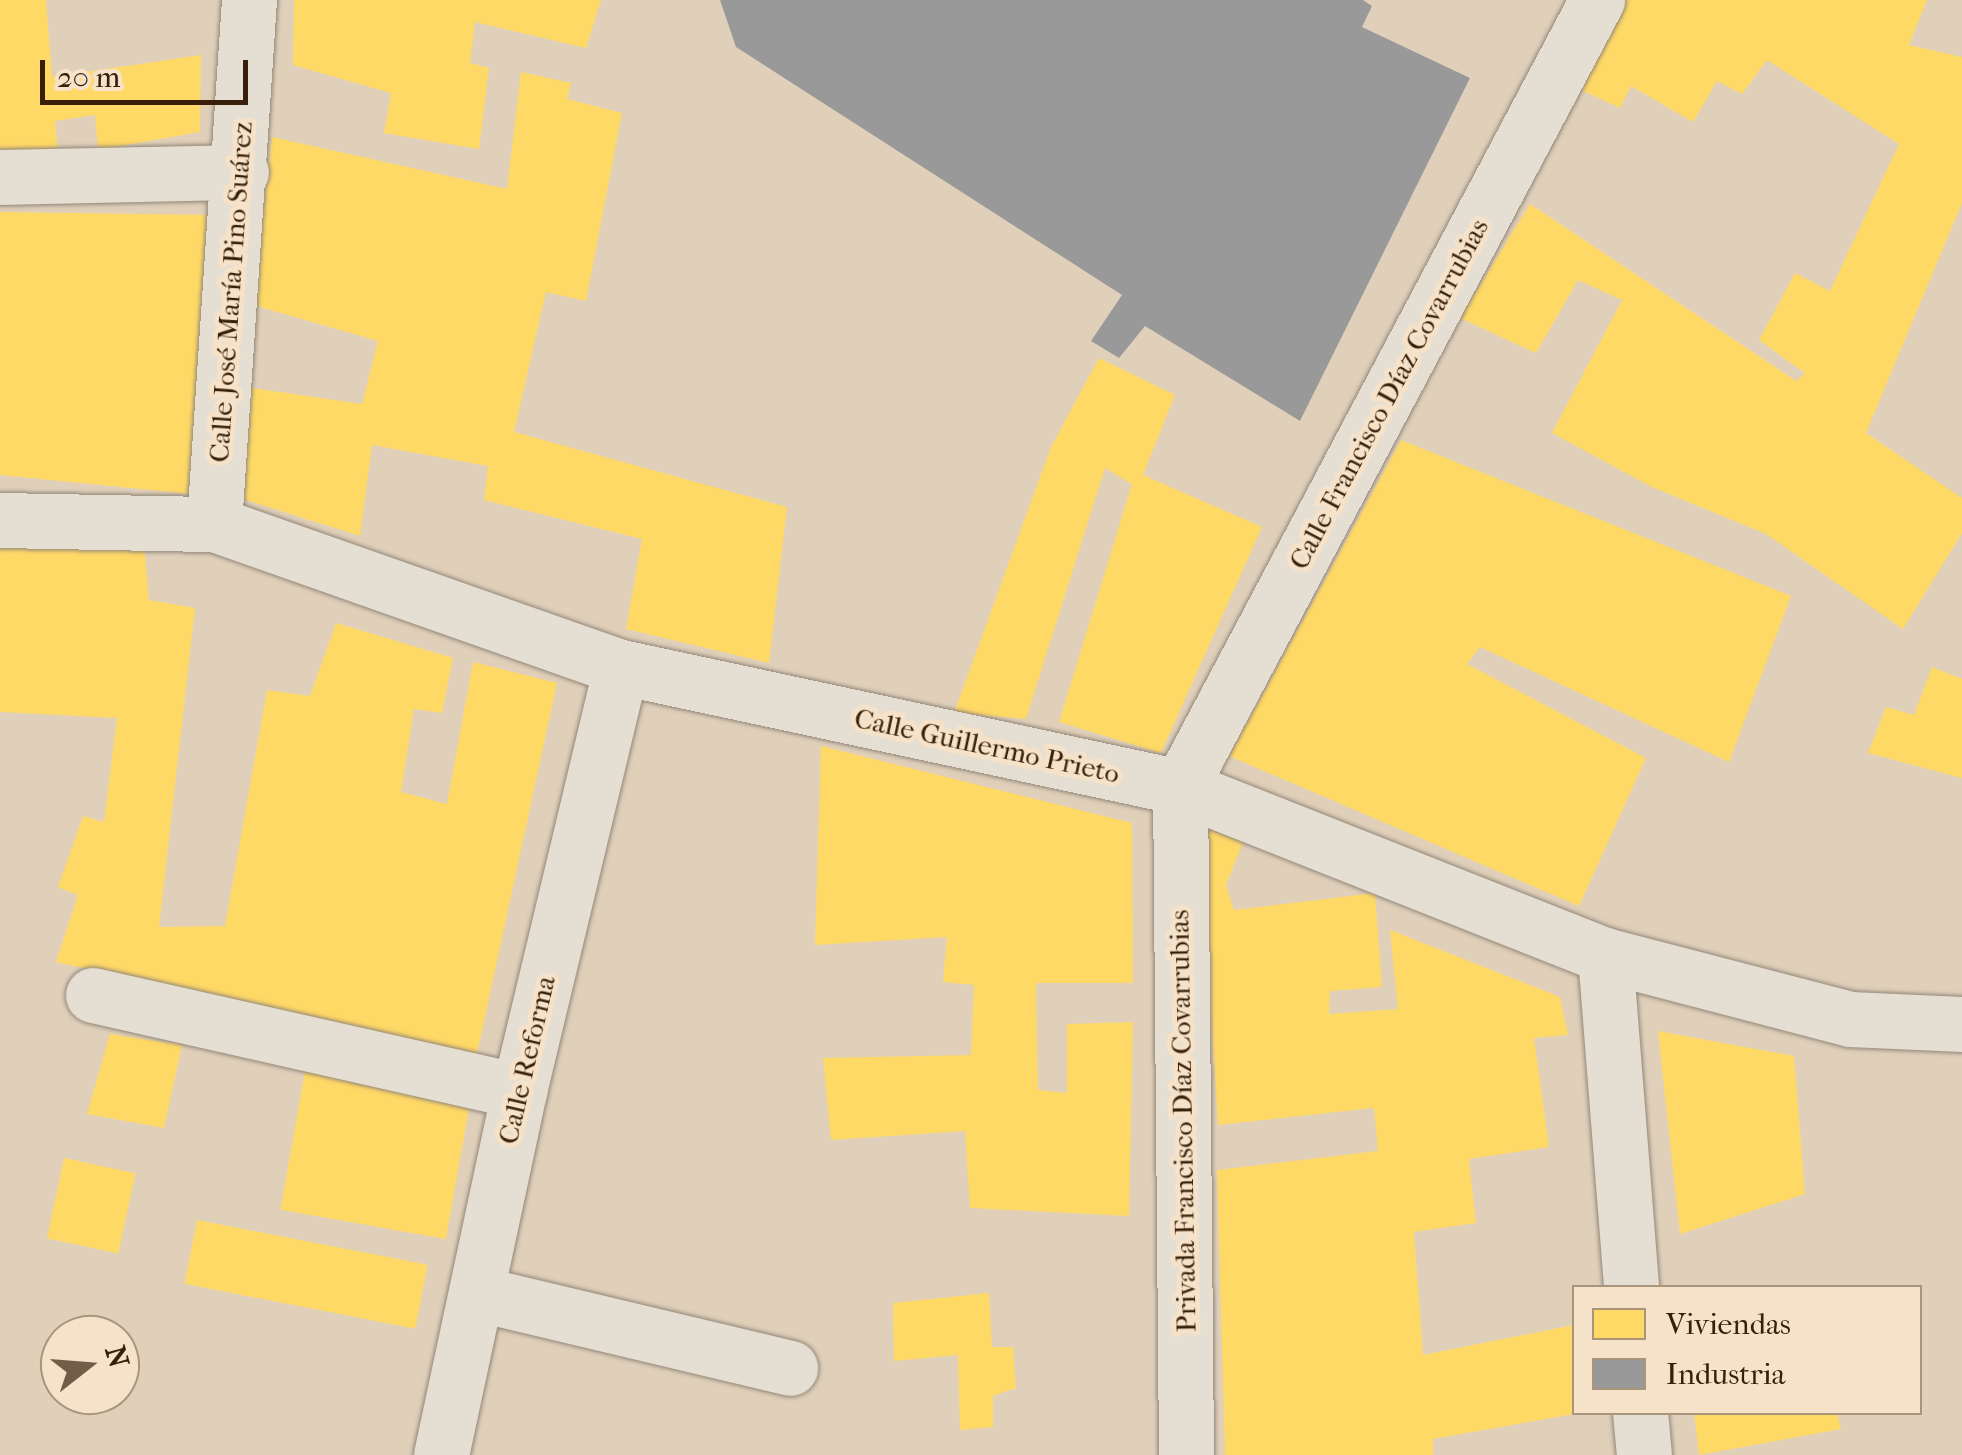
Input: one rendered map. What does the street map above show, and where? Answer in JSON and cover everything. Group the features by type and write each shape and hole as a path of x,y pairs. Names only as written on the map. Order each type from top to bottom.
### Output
{"street":[{"name":"Calle José María Pino Suárez","path":"214,524 242,172 249,0"},
{"name":"Calle Francisco Díaz Covarrubias","path":"1180,787 1597,0"},
{"path":"0,177 242,172"},
{"name":"Calle Guillermo Prieto","path":"0,520 214,524 621,668 1180,787 1605,955 1850,1019 1962,1024"},
{"name":"Calle Reforma","path":"441,1455 519,1091 621,668"},
{"name":"Privada Francisco Díaz Covarrubias","path":"1180,787 1186,1455"},
{"path":"1605,955 1631,1285"},
{"path":"93,995 519,1091"},
{"path":"476,1294 790,1368"},
{"path":"1640,1415 1644,1455"}],"building: Viviendas":[{"path":"0,0 46,0 52,77 201,55 200,132 98,150 95,115 55,121 58,152 0,157"},
{"path":"294,0 601,0 586,48 475,22 470,63 489,68 479,149 384,133 391,93 293,65"},
{"path":"1612,0 1927,0 1909,45 1962,57 1962,203 1866,433 1962,498 1962,533 1903,629 1766,534 1652,487 1552,433 1622,300 1578,280 1536,353 1460,318 1530,204 1796,381 1805,373 1759,340 1795,273 1830,291 1899,144 1767,60 1742,94 1717,81 1693,122 1631,86 1620,108 1575,87"},
{"path":"521,72 571,83 567,99 622,113 586,301 546,292 514,432 787,507 769,663 626,629 642,539 484,500 488,466 372,445 360,536 243,499 246,387 362,404 378,341 253,305 272,137 507,189"},
{"path":"0,212 211,215 191,494 0,475"},
{"path":"1099,358 1175,395 1143,475 1262,527 1161,753 1059,722 1132,484 1105,468 1026,719 954,713 1051,447"},
{"path":"1401,440 1791,596 1729,762 1480,647 1467,664 1646,758 1579,906 1229,756"},
{"path":"0,520 143,533 149,600 195,608 159,927 225,926 267,690 310,696 336,623 453,658 442,713 414,709 401,792 447,804 473,662 557,683 477,1054 56,962 78,895 58,887 83,816 104,822 117,718 0,712"},
{"path":"1932,667 1962,679 1962,778 1868,753 1886,707 1914,715"},
{"path":"821,746 1132,823 1133,983 1036,983 1038,1090 1067,1093 1067,1024 1133,1022 1129,1216 970,1208 965,1131 831,1140 823,1058 971,1055 974,985 943,982 947,937 815,945"},
{"path":"1200,822 1245,837 1226,885 1234,910 1375,893 1382,987 1330,991 1329,1014 1398,1009 1390,930 1560,997 1568,1035 1534,1038 1549,1147 1469,1159 1476,1223 1414,1232 1423,1355 1572,1325 1572,1414 1433,1439 1433,1455 1225,1455 1217,1170 1378,1151 1374,1108 1218,1125"},
{"path":"1658,1031 1794,1056 1805,1194 1680,1234"},
{"path":"110,1034 182,1045 164,1128 87,1114"},
{"path":"306,1065 471,1094 446,1239 280,1210"},
{"path":"64,1158 135,1173 118,1253 47,1238"},
{"path":"197,1220 428,1265 415,1329 185,1284"},
{"path":"989,1293 992,1347 1013,1347 1016,1388 993,1396 993,1427 960,1430 958,1355 894,1361 893,1303"},
{"path":"1694,1415 1838,1415 1841,1429 1699,1455"}],"building: Industria":[{"path":"720,0 1363,0 1372,6 1362,27 1470,78 1300,421 1145,326 1119,358 1091,341 1122,295 736,47"}]}
